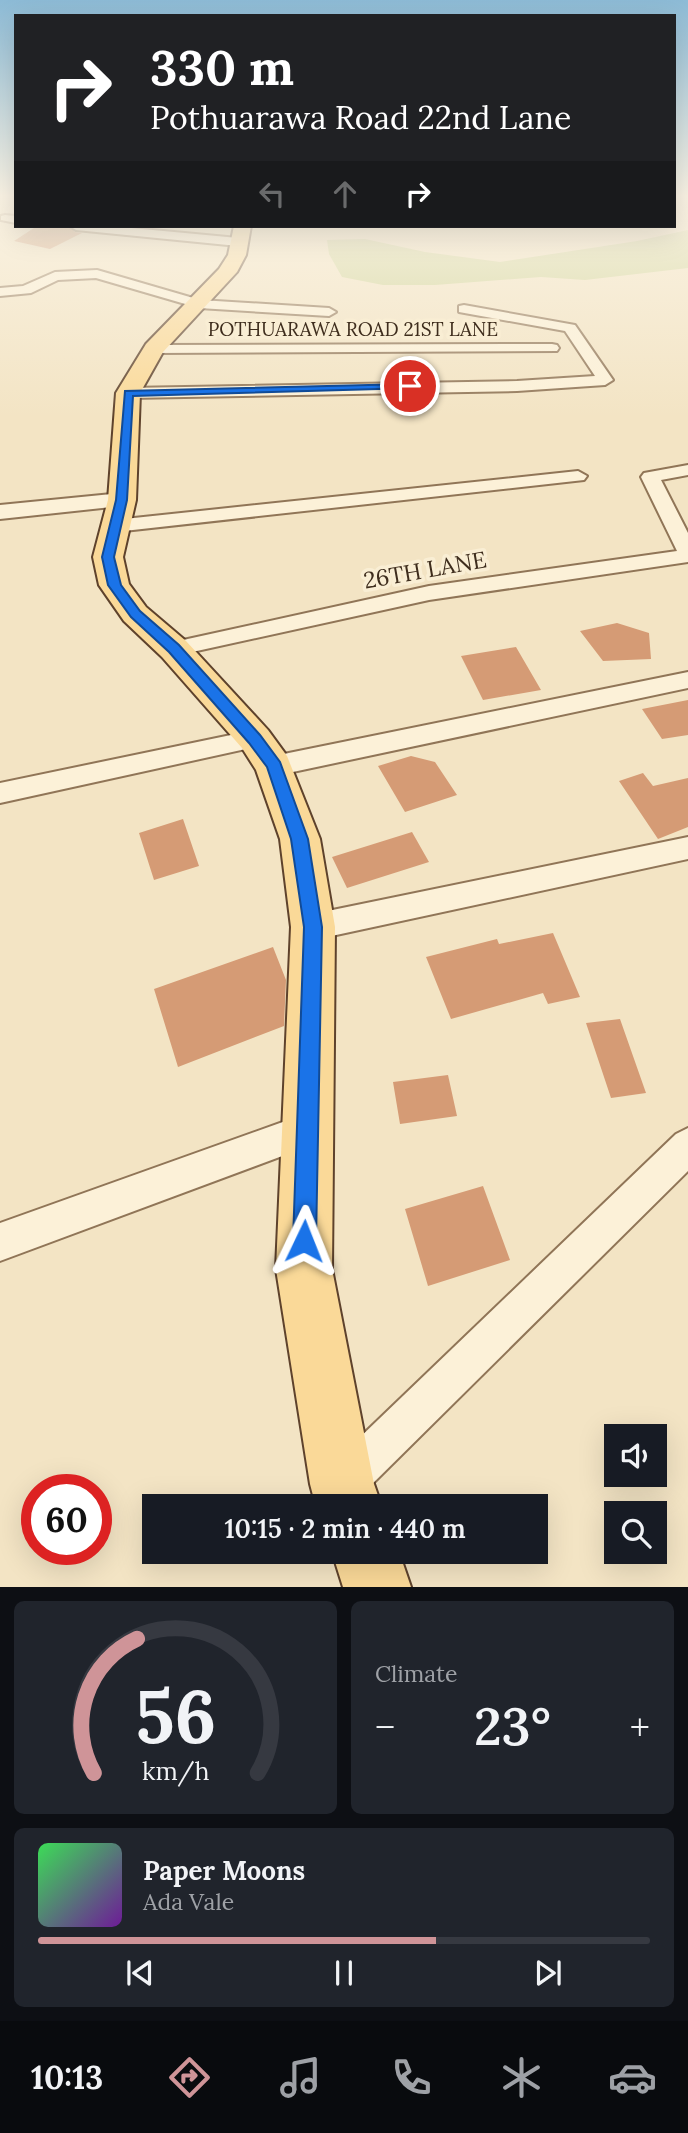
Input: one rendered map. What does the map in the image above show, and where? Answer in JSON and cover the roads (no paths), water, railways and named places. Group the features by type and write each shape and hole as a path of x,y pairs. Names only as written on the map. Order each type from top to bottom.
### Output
{"main road":[{"path":"229,269 199,304 154,349 128,393 118,513 108,557 114,585 135,614 174,649 265,752 300,839 313,927 304,1269 346,1494"},
{"path":"369,1564 377,1587"}],"street":[{"path":"0,292 26,290 55,276 97,274 199,304 329,312"},
{"path":"128,393 517,386 605,380 570,328 464,309"},
{"name":"POTHUARAWA ROAD 21ST LANE","path":"154,349 552,348"},
{"path":"688,470 650,477 688,554"},
{"path":"0,512 118,513 578,476"},
{"name":"26TH LANE","path":"174,649 429,593 688,554"},
{"path":"0,793 265,752 688,680"},
{"path":"313,927 688,848"},
{"path":"0,1242 308,1130"},
{"path":"347,1494 688,1146"}]}
